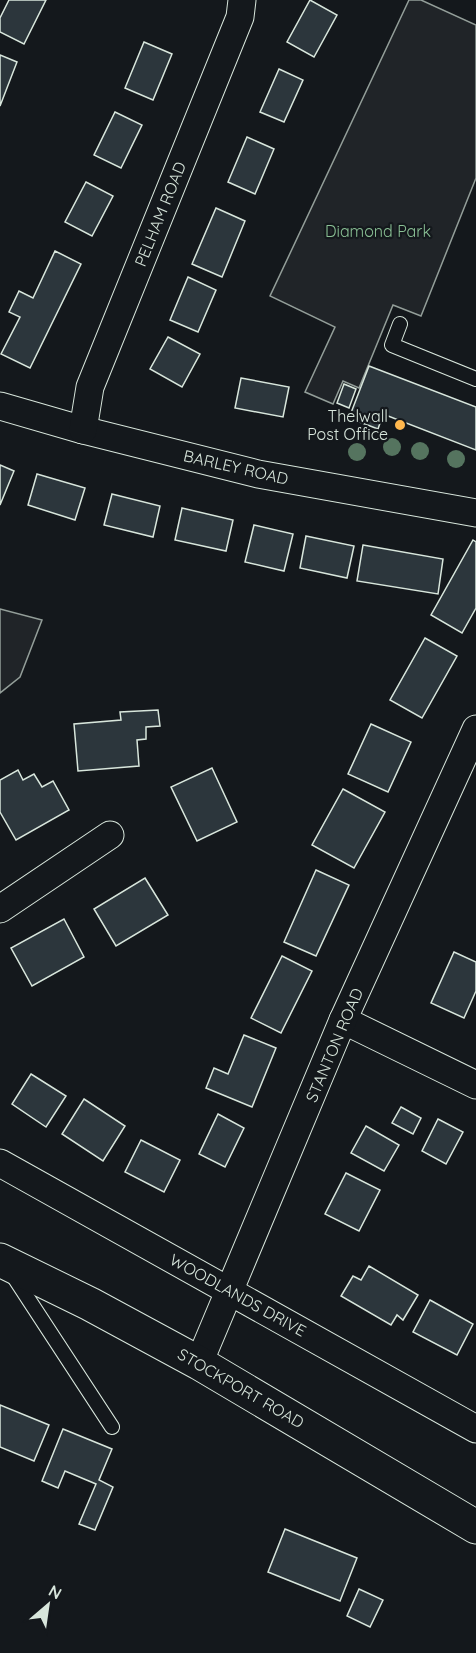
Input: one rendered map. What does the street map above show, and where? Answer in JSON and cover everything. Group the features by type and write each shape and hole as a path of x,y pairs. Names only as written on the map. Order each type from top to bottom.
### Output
{"main road":[{"name":"STOCKPORT ROAD","path":"2,1261 90,1304 199,1363 476,1527"}],"street":[{"name":"PELHAM ROAD","path":"82,430 90,387 240,16 242,0"},
{"name":"BARLEY ROAD","path":"0,406 82,430 258,474 476,513"},
{"name":"STANTON ROAD","path":"199,1363 344,1020 465,784 476,729"},
{"path":"0,909 110,835"},
{"path":"344,1020 476,1085"},
{"name":"WOODLANDS DRIVE","path":"0,1163 476,1429"}],"lane":[{"path":"400,324 392,345 476,379"},
{"path":"2,1261 112,1427"}],"green space":[{"name":"Diamond Park","path":"409,0 421,0 476,25 476,178 421,316 393,305 359,388 343,381 333,404 305,392 335,327 270,296"},
{"path":"0,609 42,620 20,677 0,693"}],"building":[{"path":"9,0 46,0 24,44 0,32 0,18"},
{"path":"310,0 337,15 314,57 287,42"},
{"path":"144,42 172,54 153,100 125,88"},
{"path":"0,55 17,62 0,106"},
{"path":"279,69 303,80 284,122 260,112"},
{"path":"115,112 142,125 121,168 94,155"},
{"path":"247,137 274,149 255,194 228,182"},
{"path":"86,182 113,196 92,236 65,222"},
{"path":"216,208 245,221 222,277 192,264"},
{"path":"55,251 81,264 30,368 1,354 20,317 9,312 19,291 33,298"},
{"path":"188,277 216,290 198,332 170,320"},
{"path":"168,337 200,354 182,387 150,369"},
{"path":"369,366 476,407 476,450 383,414 378,429 349,418"},
{"path":"241,378 289,387 283,417 235,408"},
{"path":"344,384 356,389 349,408 337,403"},
{"path":"0,465 14,471 0,505"},
{"path":"37,474 85,488 75,520 28,505"},
{"path":"112,494 160,506 153,537 104,525"},
{"path":"182,508 233,520 226,551 175,540"},
{"path":"254,525 293,534 284,571 245,562"},
{"path":"306,536 354,546 347,578 300,568"},
{"path":"473,540 476,542 476,608 462,633 431,615"},
{"path":"363,545 443,559 438,594 357,581"},
{"path":"425,638 457,656 422,718 390,700"},
{"path":"158,710 160,726 146,727 146,739 137,740 139,766 78,771 74,724 121,720 120,712"},
{"path":"371,724 411,742 388,792 348,774"},
{"path":"212,768 237,822 197,841 171,787"},
{"path":"18,770 23,780 34,774 42,787 53,781 69,810 16,840 0,812 0,780"},
{"path":"343,789 385,812 354,868 312,845"},
{"path":"316,870 349,885 316,956 284,942"},
{"path":"145,878 168,915 116,946 94,909"},
{"path":"64,919 84,957 32,986 11,948"},
{"path":"454,952 476,962 476,991 464,1018 431,1003"},
{"path":"282,956 312,971 281,1033 251,1018"},
{"path":"244,1035 276,1048 252,1107 206,1088 214,1068 228,1074"},
{"path":"31,1074 66,1096 46,1127 12,1104"},
{"path":"84,1099 125,1126 103,1161 62,1134"},
{"path":"401,1107 421,1118 413,1134 392,1123"},
{"path":"218,1114 244,1128 225,1167 199,1154"},
{"path":"438,1119 463,1132 446,1164 422,1151"},
{"path":"366,1126 399,1145 384,1171 351,1153"},
{"path":"141,1140 180,1160 164,1192 125,1172"},
{"path":"346,1173 380,1190 359,1231 325,1214"},
{"path":"369,1266 418,1295 403,1320 397,1315 391,1325 341,1296 353,1276 361,1280"},
{"path":"430,1300 473,1324 457,1355 413,1332"},
{"path":"0,1405 49,1425 34,1461 0,1447"},
{"path":"63,1429 112,1449 99,1480 113,1487 95,1530 79,1524 96,1484 65,1471 58,1488 42,1481"},
{"path":"285,1529 357,1558 340,1601 268,1572"},
{"path":"359,1589 383,1600 370,1627 347,1616"}],"place":[{"name":"Thelwall Post Office","path":"400,425"}]}
